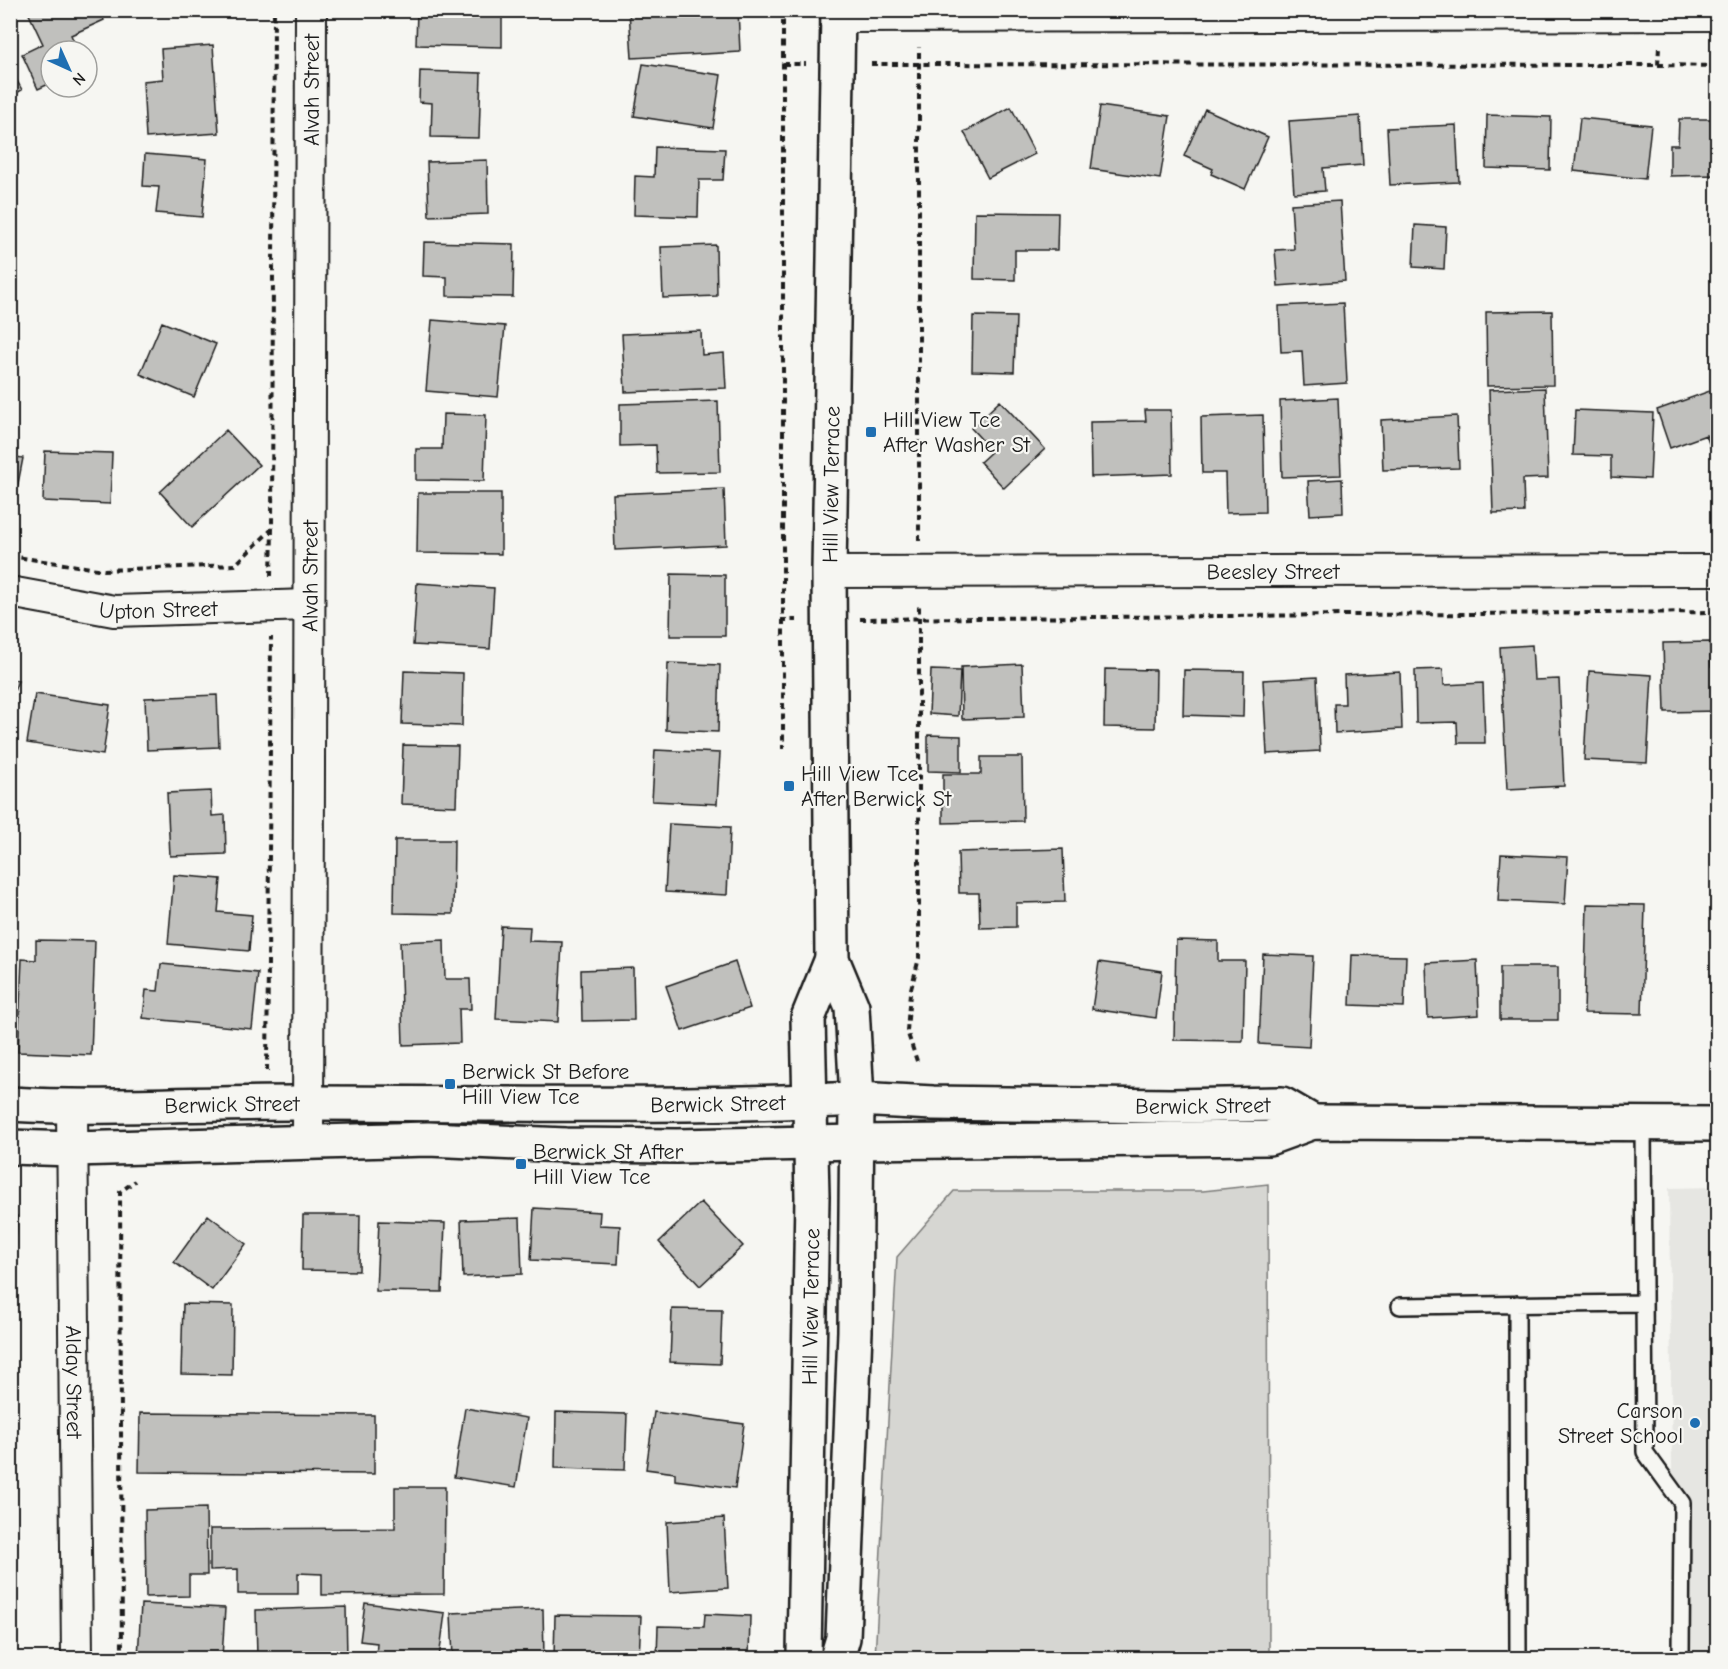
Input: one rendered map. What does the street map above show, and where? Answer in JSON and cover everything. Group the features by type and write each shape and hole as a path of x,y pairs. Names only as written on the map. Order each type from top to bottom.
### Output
{"main road":[{"name":"Hill View Terrace","path":"837,1659 843,1638 850,1487 855,1331 857,1142 852,1007 832,959 829,572 838,14"},
{"name":"Hill View Terrace","path":"806,1659 804,1654 811,1143 807,1018 832,959"},
{"name":"Berwick Street","path":"10,1104 72,1108 308,1103 744,1104 857,1099 957,1104 1171,1106 1282,1104 1313,1122"},
{"name":"Berwick Street","path":"10,1147 73,1149 428,1139 566,1145 1269,1138 1313,1122 1718,1124"}],"street":[{"name":"Alvah Street","path":"308,1142 311,10"},
{"path":"838,14 1718,15"},
{"name":"Beesley Street","path":"829,572 1718,570"},
{"name":"Upton Street","path":"10,592 114,611 308,605"},
{"name":"Alday Street","path":"72,1108 76,1659"}],"lane":[{"path":"1643,1124 1645,1452 1683,1503 1681,1659"},
{"path":"1400,1306 1644,1303"},
{"path":"1517,1304 1518,1659"}],"path":[{"path":"267,1076 274,10"},
{"path":"783,10 781,620 783,749"},
{"path":"1658,65 1660,15"},
{"path":"783,64 1718,66"},
{"path":"10,556 104,570 235,564 272,529"},
{"path":"781,620 1718,612"},
{"path":"120,1192 122,1659"}],"shaded area":[{"path":"1268,1184 1269,1658 875,1658 897,1257 954,1191 1203,1191"},
{"name":"Carson Street School","path":"1717,1187 1717,1658 1674,1658 1669,1188"}],"building":[{"path":"27,10 100,10 104,20 71,35 73,39 41,39"},
{"path":"417,10 502,10 502,47 416,45"},
{"path":"629,10 738,10 740,52 632,58"},
{"path":"213,45 219,133 146,138 143,81 163,79 161,49"},
{"path":"39,46 39,89 38,89 22,54"},
{"path":"643,64 721,75 713,128 634,116"},
{"path":"10,68 22,90 10,97"},
{"path":"420,71 481,73 479,138 431,137 432,103 419,102"},
{"path":"1100,106 1170,116 1160,179 1091,169"},
{"path":"1011,107 1035,154 988,178 964,132"},
{"path":"1205,109 1268,137 1245,189 1211,174 1213,169 1184,156"},
{"path":"1487,115 1551,117 1550,170 1486,168"},
{"path":"1360,116 1363,165 1323,168 1325,191 1294,193 1289,121"},
{"path":"1580,118 1651,125 1645,179 1574,171"},
{"path":"1679,119 1718,119 1718,175 1670,176 1670,145 1678,145"},
{"path":"1456,125 1459,182 1390,185 1387,128"},
{"path":"655,147 725,149 723,180 699,180 698,217 634,215 635,176 654,177"},
{"path":"145,154 207,159 202,217 156,213 159,187 143,186"},
{"path":"487,160 488,214 429,216 427,162"},
{"path":"1340,201 1345,281 1278,286 1275,250 1294,249 1291,204"},
{"path":"975,212 1058,213 1057,250 1015,250 1015,280 974,279"},
{"path":"1415,225 1446,227 1444,269 1413,267"},
{"path":"424,242 514,244 513,297 447,296 447,277 423,276"},
{"path":"716,245 717,296 663,298 661,247"},
{"path":"1343,303 1347,383 1304,386 1302,351 1281,352 1279,306"},
{"path":"1552,311 1553,385 1487,386 1486,312"},
{"path":"973,316 1016,317 1014,372 972,371"},
{"path":"432,320 505,326 498,397 426,391"},
{"path":"162,322 216,344 194,397 140,374"},
{"path":"701,331 702,355 724,353 726,388 625,392 622,334"},
{"path":"1545,388 1548,478 1523,479 1524,512 1493,513 1489,390"},
{"path":"1718,388 1718,469 1706,435 1670,448 1657,410"},
{"path":"1338,398 1341,475 1282,477 1280,401"},
{"path":"718,401 720,472 657,473 656,445 620,446 620,404"},
{"path":"1000,401 1045,449 1004,488 980,462 992,451 971,428"},
{"path":"1145,410 1171,410 1172,474 1091,477 1090,422 1146,421"},
{"path":"1575,410 1653,413 1650,479 1611,477 1611,456 1573,455"},
{"path":"443,414 486,415 484,481 416,480 416,449 442,449"},
{"path":"1263,415 1265,512 1226,513 1225,473 1202,473 1201,417"},
{"path":"1457,416 1459,468 1383,470 1381,420"},
{"path":"226,430 259,465 192,527 160,492"},
{"path":"45,451 112,453 110,504 43,501"},
{"path":"10,456 23,458 13,509 10,508"},
{"path":"1342,479 1343,513 1310,515 1308,481"},
{"path":"724,489 726,545 615,550 613,494"},
{"path":"418,493 501,493 501,554 417,553"},
{"path":"671,574 725,575 725,636 670,636"},
{"path":"417,583 494,588 490,649 413,645"},
{"path":"1710,642 1711,666 1718,666 1718,711 1665,712 1663,643"},
{"path":"1532,645 1534,680 1559,679 1564,786 1507,789 1500,647"},
{"path":"668,663 720,665 718,732 666,730"},
{"path":"1022,664 1024,717 962,719 961,667"},
{"path":"1105,669 1156,670 1155,728 1104,727"},
{"path":"1443,669 1444,685 1483,683 1485,743 1458,743 1457,722 1416,723 1415,670"},
{"path":"931,670 960,671 958,716 929,714"},
{"path":"1184,670 1244,671 1243,717 1183,715"},
{"path":"404,671 463,673 462,726 402,724"},
{"path":"1589,671 1652,675 1647,763 1584,760"},
{"path":"1400,672 1402,729 1335,733 1334,704 1345,704 1344,675"},
{"path":"1317,677 1320,751 1267,754 1263,680"},
{"path":"10,678 18,681 10,701"},
{"path":"35,694 110,705 103,755 27,743"},
{"path":"217,695 219,747 147,750 145,698"},
{"path":"928,735 961,736 961,772 928,771"},
{"path":"403,745 458,746 456,806 401,804"},
{"path":"655,750 720,753 717,804 652,801"},
{"path":"981,757 1022,757 1023,821 943,823 943,774 981,774"},
{"path":"211,791 212,816 225,815 226,854 170,856 167,793"},
{"path":"669,824 730,827 727,895 665,892"},
{"path":"395,840 454,840 453,914 394,913"},
{"path":"1063,849 1065,902 1016,903 1016,927 980,928 979,893 959,893 958,852"},
{"path":"1501,854 1568,857 1565,904 1498,901"},
{"path":"174,875 221,879 218,912 252,915 249,951 168,944"},
{"path":"1587,904 1645,905 1642,1014 1584,1013"},
{"path":"501,926 530,927 529,941 562,942 558,1022 496,1019"},
{"path":"36,940 95,941 91,1055 18,1052 22,959 36,960"},
{"path":"444,940 445,979 470,979 471,1009 459,1009 460,1043 403,1045 400,942"},
{"path":"1176,940 1218,941 1218,961 1245,961 1243,1041 1174,1040"},
{"path":"1263,954 1313,956 1309,1047 1259,1044"},
{"path":"1352,955 1406,956 1404,1007 1350,1005"},
{"path":"1477,960 1479,1015 1428,1018 1426,963"},
{"path":"735,962 750,1008 682,1031 666,986"},
{"path":"1099,962 1162,971 1156,1018 1092,1009"},
{"path":"161,964 258,973 252,1029 143,1018 146,990 158,991"},
{"path":"1500,967 1558,967 1558,1020 1500,1020"},
{"path":"633,968 634,1020 582,1021 581,970"},
{"path":"701,1202 743,1246 700,1286 659,1242"},
{"path":"534,1208 600,1212 599,1225 620,1226 618,1264 531,1260"},
{"path":"208,1215 246,1244 212,1290 174,1262"},
{"path":"303,1215 360,1215 359,1271 302,1270"},
{"path":"10,1216 17,1216 15,1274 10,1274"},
{"path":"520,1218 522,1274 463,1277 461,1220"},
{"path":"379,1221 445,1223 442,1292 376,1291"},
{"path":"183,1304 233,1305 232,1375 181,1374"},
{"path":"672,1309 722,1310 720,1364 670,1362"},
{"path":"465,1408 527,1418 516,1487 454,1477"},
{"path":"556,1412 627,1414 625,1470 555,1468"},
{"path":"654,1412 744,1424 735,1488 675,1480 675,1473 646,1469"},
{"path":"140,1413 374,1415 374,1474 139,1472"},
{"path":"395,1487 445,1487 444,1594 322,1595 322,1574 298,1573 298,1594 238,1594 238,1569 210,1570 210,1529 395,1528"},
{"path":"206,1508 207,1575 189,1575 189,1596 146,1597 145,1510"},
{"path":"724,1518 728,1588 670,1592 667,1522"},
{"path":"365,1603 445,1613 439,1658 376,1658 377,1643 360,1641"},
{"path":"141,1604 225,1608 222,1658 138,1658"},
{"path":"346,1607 347,1658 257,1658 256,1610"},
{"path":"543,1609 544,1658 453,1658 451,1613"},
{"path":"705,1614 750,1616 749,1658 657,1658 658,1626 704,1627"},
{"path":"555,1615 641,1616 639,1658 554,1658"}],"place":[{"name":"Hill View Tce After Washer St","path":"871,432"},
{"name":"Hill View Tce After Berwick St","path":"789,786"},
{"name":"Berwick St Before Hill View Tce","path":"450,1084"},
{"name":"Berwick St After Hill View Tce","path":"521,1164"},
{"name":"Carson Street School","path":"1695,1423"}]}
